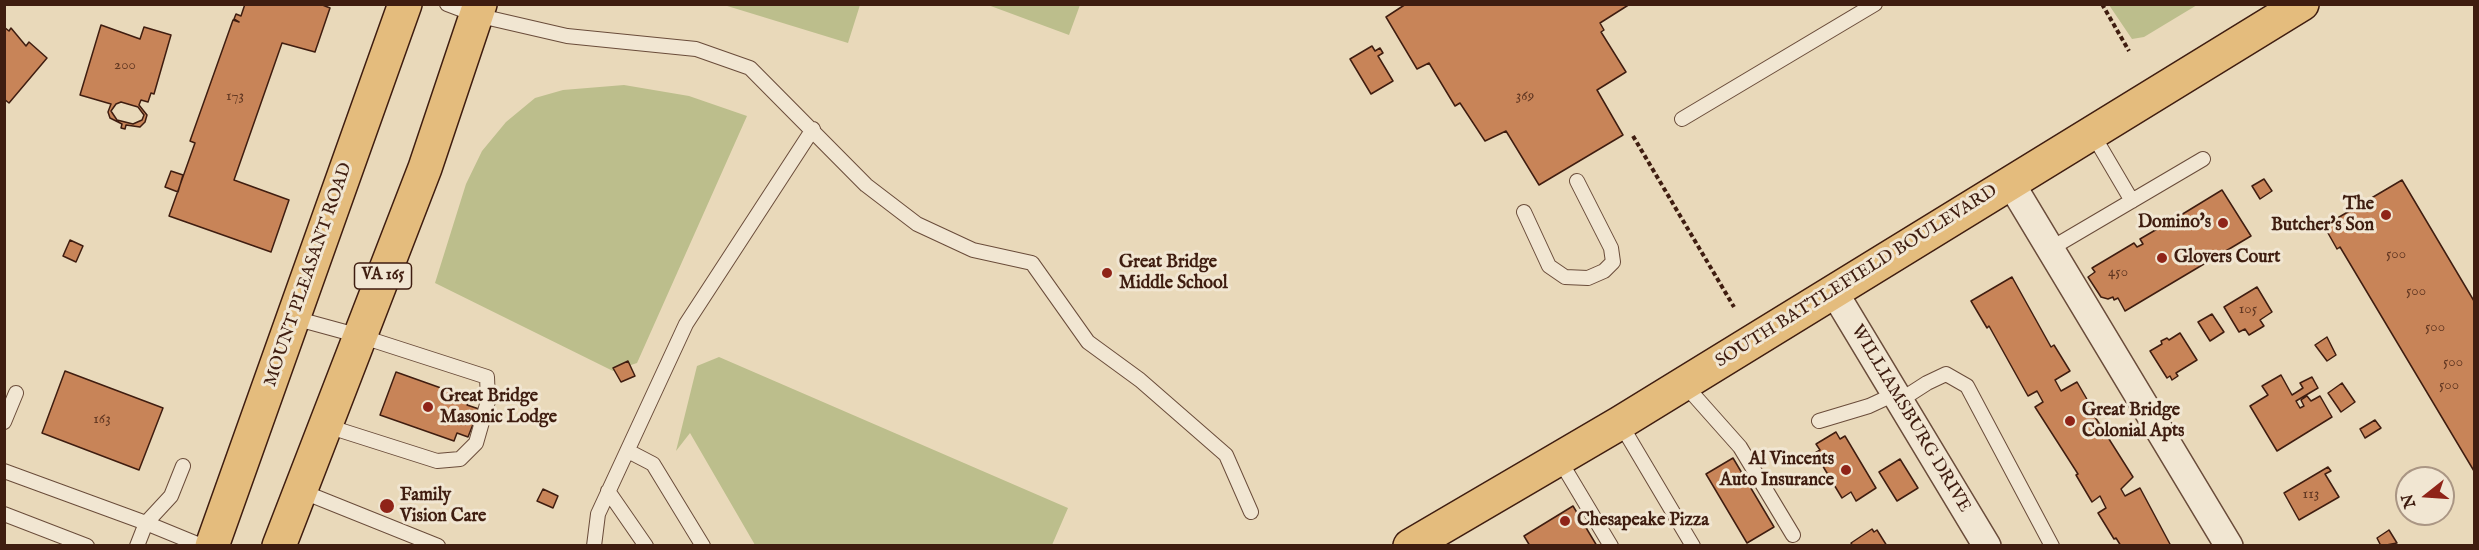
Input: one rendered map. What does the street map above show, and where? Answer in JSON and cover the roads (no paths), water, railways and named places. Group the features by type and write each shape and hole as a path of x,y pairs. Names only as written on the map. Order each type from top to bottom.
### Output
{"main road":[{"name":"MOUNT PLEASANT ROAD","path":"212,546 405,4"},
{"name":"SOUTH BATTLEFIELD BOULEVARD","path":"1410,546 1620,423 2302,4"},
{"name":"VA 165","path":"279,546 425,168 468,8"}],"street":[{"path":"2010,182 2229,546"},
{"name":"WILLIAMSBURG DRIVE","path":"1834,292 1987,546"}],"lane":[{"path":"1682,119 1875,4"},
{"path":"468,8 567,36 696,49 750,68 866,185 917,224 973,250 1032,263 1089,342 1140,380 1226,454 1251,512"},
{"path":"594,546 598,514 686,324 813,129"},
{"path":"2091,132 2132,201"},
{"path":"2050,249 2203,159"},
{"path":"1524,212 1549,266 1565,277 1588,278 1604,271 1613,262 1611,248 1577,181"},
{"path":"294,318 360,336 487,377 488,401 476,443 460,459 437,462 327,426"},
{"path":"1819,421 1897,398 1946,374 1967,386 2052,546"},
{"path":"1684,384 1740,447 1793,535"},
{"path":"4,422 16,393"},
{"path":"1620,423 1693,546"},
{"path":"627,451 653,464 703,546"},
{"path":"1559,459 1611,546"},
{"path":"137,546 146,523 171,496 183,466"},
{"path":"4,471 202,546"},
{"path":"301,491 438,546"},
{"path":"608,491 646,546"},
{"path":"4,514 66,542 87,546"}],"place":[{"name":"The Butcher's Son","path":"2386,215"},
{"name":"Domino's","path":"2223,223"},
{"name":"Glovers Court","path":"2162,258"},
{"name":"Great Bridge Middle School","path":"1107,273"},
{"name":"Great Bridge Masonic Lodge","path":"428,407"},
{"name":"Great Bridge Colonial Apts","path":"2070,421"},
{"name":"Al Vincents Auto Insurance","path":"1846,470"},
{"name":"Family Vision Care","path":"387,506"},
{"name":"Chesapeake Pizza","path":"1565,521"}]}
